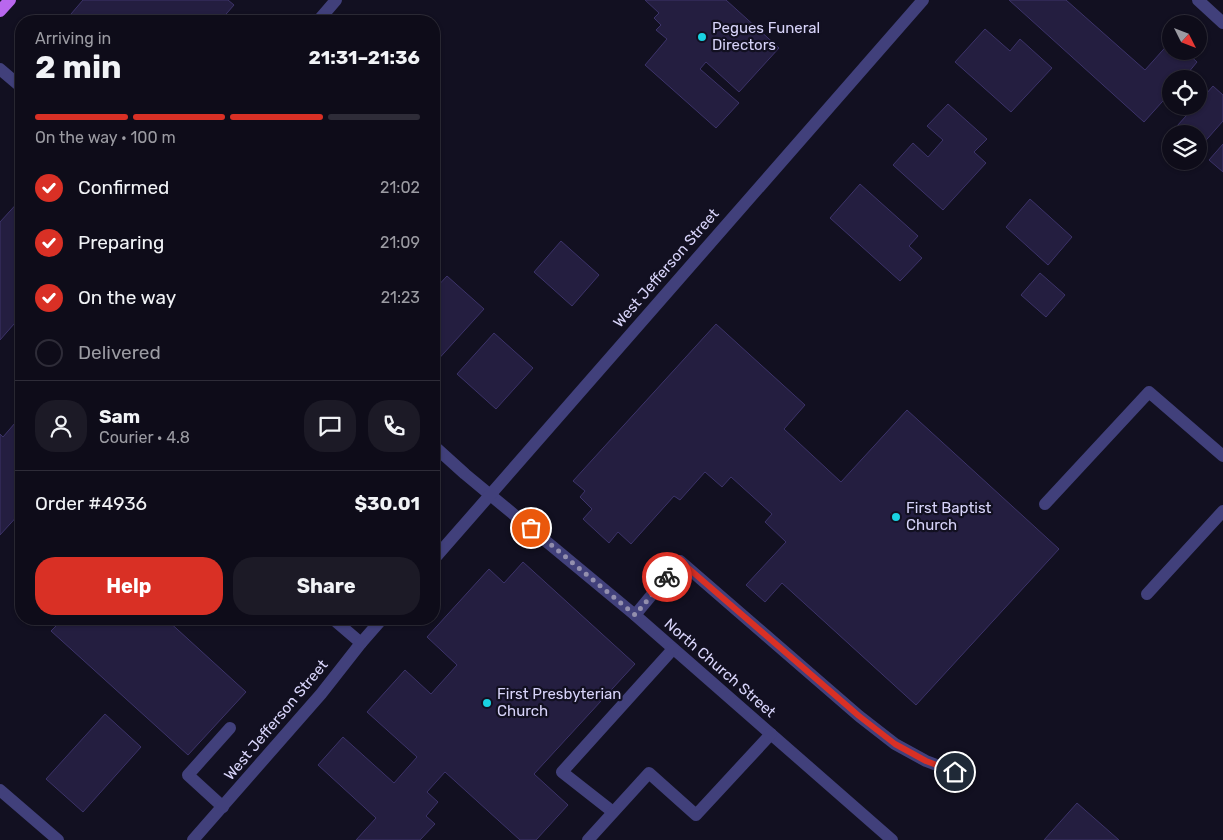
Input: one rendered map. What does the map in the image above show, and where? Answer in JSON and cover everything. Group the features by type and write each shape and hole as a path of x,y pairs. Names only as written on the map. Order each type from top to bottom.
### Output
{"main road":[{"path":"0,11 10,0"}],"street":[{"path":"323,15 336,0"},
{"name":"West Jefferson Street","path":"440,552 923,0"},
{"path":"1198,0 1223,23"},
{"path":"0,69 15,82"},
{"path":"1045,504 1149,392 1223,456"},
{"name":"North Church Street","path":"440,451 635,615 892,840"},
{"path":"1147,594 1223,511"},
{"path":"635,615 680,561 866,722 895,744 926,761 955,772"},
{"path":"340,625 361,643"},
{"name":"West Jefferson Street","path":"193,840 321,694 377,625"},
{"path":"613,812 562,772 673,649"},
{"path":"222,807 188,774 230,728"},
{"path":"588,840 648,773 696,815 771,734"},
{"path":"0,790 58,840"}],"building":[{"path":"83,0 228,0 234,5 225,15 70,15"},
{"path":"645,0 726,0 779,48 739,92 706,62 700,69 739,103 716,128 645,65 667,39 656,30 661,25 654,18 659,13"},
{"path":"1009,0 1066,0 1145,70 1162,51 1162,60 1195,60 1197,62 1190,70 1162,70 1162,102 1144,122"},
{"path":"985,29 1010,51 1020,39 1052,68 1011,112 955,62"},
{"path":"1213,86 1223,95 1223,121 1207,139 1207,125 1178,125 1187,115 1207,115 1207,93"},
{"path":"948,104 987,139 974,152 986,163 943,210 893,165 913,143 928,157 943,140 927,126"},
{"path":"1223,144 1223,172 1209,160"},
{"path":"860,184 918,236 909,246 922,258 900,281 830,218"},
{"path":"1030,199 1072,237 1048,265 1006,227"},
{"path":"15,206 15,323 0,340 0,222"},
{"path":"561,241 599,275 572,306 534,272"},
{"path":"1040,273 1065,295 1046,317 1021,295"},
{"path":"447,276 484,309 440,357 440,284"},
{"name":"First Baptist Church","path":"716,324 805,405 784,429 841,482 907,410 1059,549 916,705 782,583 765,602 746,585 786,542 765,522 772,514 731,477 722,487 705,472 680,500 674,496 631,544 618,532 609,543 583,519 592,509 580,497 585,491 573,481"},
{"path":"494,333 533,368 496,409 457,374"},
{"path":"15,423 15,519 0,535 0,434 3,437"},
{"name":"First Presbyterian Church","path":"523,562 635,664 534,774 568,805 536,840 520,840 445,772 427,792 438,802 426,816 435,824 420,840 356,840 376,818 318,765 343,737 394,783 417,757 367,712 405,670 431,694 457,665 427,637 440,625 489,569 504,583"},
{"path":"57,625 173,625 246,692 188,755 51,631"},
{"path":"105,714 141,747 83,812 46,779"},
{"path":"1077,803 1119,840 1044,840"}],"way so far":[{"path":"531,528 635,615 667,577"}],"place":[{"name":"Pegues Funeral Directors","path":"702,37"},
{"name":"First Baptist Church","path":"896,517"},
{"name":"First Presbyterian Church","path":"487,703"}],"route":[{"path":"667,577 680,561 859,716 895,744 926,761 955,772"}]}
